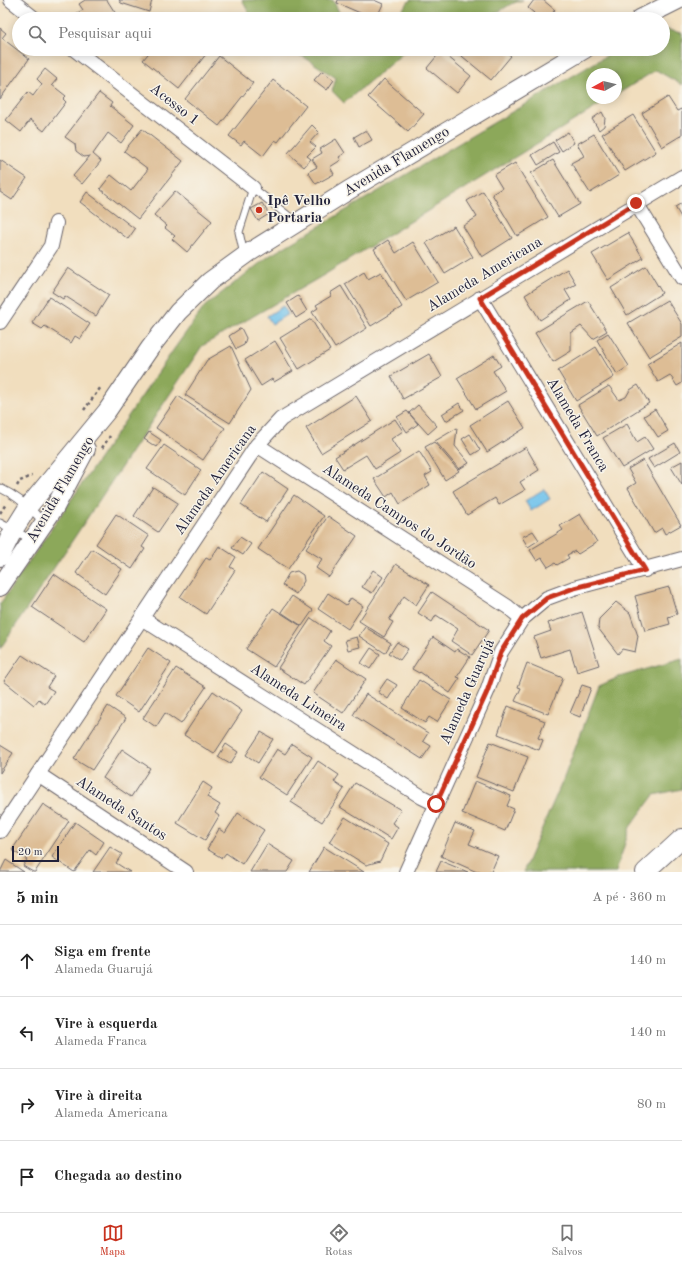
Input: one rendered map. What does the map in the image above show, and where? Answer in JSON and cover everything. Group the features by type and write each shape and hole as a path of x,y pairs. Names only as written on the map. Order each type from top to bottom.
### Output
{"street":[{"path":"11,0 26,12"},
{"path":"654,12 678,0"},
{"name":"Acesso 1","path":"83,56 253,188"},
{"name":"Avenida Flamengo","path":"0,557 6,527 28,507 107,411 150,348 178,312 210,281 244,256 297,222 584,56"},
{"name":"Alameda Americana","path":"0,831 143,619 257,445 281,419 636,203 682,177"},
{"path":"636,203 682,278"},
{"path":"0,322 51,246 56,223"},
{"name":"Alameda Franca","path":"480,298 645,570"},
{"name":"Avenida Flamengo","path":"0,587 44,524 107,411"},
{"name":"Alameda Campos do Jordão","path":"257,445 501,603 522,619"},
{"name":"Alameda Guarujá","path":"406,872 487,692 501,652 522,619 547,598 574,588 682,559"},
{"name":"Alameda Limeira","path":"143,619 416,793 436,804"},
{"name":"Alameda Santos","path":"38,774 186,872"},
{"path":"645,872 682,838"}],"lane":[{"path":"244,256 240,232 253,188 297,222"},
{"path":"0,488 12,494 28,507 44,524"},
{"path":"6,527 33,540"}],"path":[{"path":"83,412 96,393 107,382"},
{"path":"100,451 113,432"},
{"path":"0,513 20,481 34,475"}],"green space":[{"path":"242,0 333,0 339,12 248,12"},
{"path":"410,0 523,0 511,4 498,12 401,12"},
{"path":"670,30 682,33 682,85 656,70 622,91 622,68 586,68 586,104 601,104 324,275 202,346 0,649 0,604 205,306 269,256 606,56 670,56"},
{"path":"301,56 400,56 344,103 332,91 336,78"},
{"path":"682,659 682,789 654,795 630,827 616,872 523,872 563,780 599,686 619,677"}],"water":[{"path":"283,306 288,314 272,324 267,316"},
{"path":"544,489 550,499 531,511 525,501"}],"building":[{"path":"85,0 107,0 115,12 79,12 83,10 79,4"},
{"path":"119,0 152,0 149,12 121,3"},
{"path":"338,0 374,0 383,4 379,12 358,12 337,3"},
{"path":"534,0 543,0 555,10 553,12 533,12 528,8"},
{"path":"0,28 6,33 2,38 12,46 12,56 25,56 29,59 0,99"},
{"path":"146,56 205,56 179,89 143,60"},
{"path":"219,56 253,83 219,126 185,99"},
{"path":"437,56 447,56 471,76 457,93 427,68"},
{"path":"462,56 511,56 491,80"},
{"path":"45,69 57,79 52,85 66,96 63,99 66,102 44,131 30,120 21,132 6,120 28,92 33,96 42,84 37,79"},
{"path":"322,71 334,80 327,90 314,80"},
{"path":"384,79 424,114 408,132 368,97"},
{"path":"273,80 306,106 278,142 275,140 263,156 244,141 241,145 229,136"},
{"path":"99,93 112,103 110,106 134,125 121,143 108,133 93,154 101,161 82,184 73,176 90,156 84,157 76,151 75,144 65,137"},
{"path":"668,97 677,111 682,110 682,135 662,147 642,113"},
{"path":"602,112 605,118 604,126 599,130 592,119"},
{"path":"633,115 656,152 625,171 602,134"},
{"path":"312,125 319,132 310,142 316,147 307,156 311,159 304,167 288,153"},
{"path":"142,129 183,161 138,219 100,189 111,175 131,191 148,169 124,151"},
{"path":"366,130 372,140 359,147 354,137"},
{"path":"568,132 574,143 562,151 555,140"},
{"path":"594,134 619,175 590,193 571,163 584,156 577,144"},
{"path":"336,139 345,153 339,157 341,160 330,167 334,174 316,184 308,172 317,167 312,159 322,153 320,149"},
{"path":"553,142 559,152 538,165 532,155"},
{"path":"0,160 27,178 12,200 0,192"},
{"path":"553,160 580,204 558,217 531,173"},
{"path":"515,163 548,217 517,236 492,194 502,188 494,175"},
{"path":"175,191 212,221 187,252 172,239 175,236 165,228 167,226 154,215"},
{"path":"483,191 512,238 482,257 463,226 477,217 467,201"},
{"path":"87,192 135,229 128,239 80,202"},
{"name":"Ipê Velho Portaria","path":"262,203 269,214 258,221 251,209"},
{"path":"682,203 682,219 675,207"},
{"path":"454,226 473,257 445,274 426,243"},
{"path":"628,233 643,258 608,280 592,254"},
{"path":"388,240 396,253 413,242 438,282 406,301 374,249"},
{"path":"646,266 662,293 627,315 611,288"},
{"path":"68,268 109,295 96,316 65,296 63,299 52,292"},
{"path":"567,269 576,284 565,290 571,300 540,320 525,295"},
{"path":"364,272 368,279 381,272 402,307 371,326 345,284"},
{"path":"341,286 367,328 335,348 312,312 318,308 316,305 331,296 330,293"},
{"path":"298,296 307,311 296,318 287,303"},
{"path":"49,297 90,324 80,339 75,336 71,343 45,326 42,329 32,323"},
{"path":"667,300 682,324 682,337 649,357 628,323"},
{"path":"588,301 607,331 593,339 581,326 571,333 571,351 553,362 535,333"},
{"path":"311,319 330,350 299,369 280,338"},
{"path":"241,328 246,338 244,345 236,349 229,336"},
{"path":"608,333 629,366 617,374 597,340"},
{"path":"275,341 293,371 274,382 272,379 261,386 245,360"},
{"path":"682,343 682,383 677,386 670,375 658,382 647,364"},
{"path":"231,346 251,390 230,423 185,395 207,360"},
{"path":"596,347 614,377 576,401 558,371"},
{"path":"429,354 442,377 403,399 391,376"},
{"path":"494,355 501,366 493,371 506,391 476,409 457,378"},
{"path":"638,385 649,403 597,436 578,405 609,386 619,400 626,397 630,390"},
{"path":"178,396 225,428 203,460 156,428"},
{"path":"356,396 372,421 321,453 306,428"},
{"path":"508,401 525,428 487,452 470,425"},
{"path":"459,403 464,410 446,421 442,414"},
{"path":"418,405 437,426 428,434 409,413"},
{"path":"655,409 668,431 658,437 644,416"},
{"path":"407,411 418,424 407,432 397,417"},
{"path":"395,419 403,431 391,439 400,453 375,469 366,455 343,469 335,457"},
{"path":"627,424 637,442 645,437 653,449 622,468 603,438"},
{"path":"457,428 455,446 469,463 459,469 435,441"},
{"path":"149,432 161,440 156,447 144,439"},
{"path":"470,434 480,450 472,455 462,439"},
{"path":"434,442 459,471 445,480 425,447"},
{"path":"675,443 680,452 654,468 648,459"},
{"path":"164,445 201,470 185,495 147,469"},
{"path":"526,447 539,470 520,482 525,490 499,505 495,498 467,515 453,491"},
{"path":"419,451 432,472 425,476 430,485 400,504 393,492 386,497 374,479"},
{"path":"643,460 681,525 665,534 662,528 654,533 628,488 636,483 628,469"},
{"path":"682,461 682,485 671,467"},
{"path":"263,472 288,489 266,522 241,505"},
{"path":"153,487 178,503 158,532 134,516"},
{"path":"294,495 324,516 288,569 258,549"},
{"path":"116,514 149,536 142,547 145,549 132,569 96,544"},
{"path":"580,514 597,542 578,554 575,551 567,555 569,558 557,565 555,563 548,567 542,558 537,561 530,550 563,530 560,526"},
{"path":"328,516 357,536 329,577 316,568 322,559 306,549"},
{"path":"533,531 539,540 528,547 522,537"},
{"path":"240,537 251,544 243,555 232,548"},
{"path":"219,546 236,557 230,567 235,570 206,614 180,597 206,558 210,560"},
{"path":"92,549 122,569 105,594 76,573"},
{"path":"396,564 429,585 416,605 404,596 389,620 393,622 384,637 359,621"},
{"path":"373,570 383,577 372,593 362,587"},
{"path":"297,571 303,575 304,581 296,594 282,585 289,573"},
{"path":"54,574 106,609 84,642 32,607"},
{"path":"669,587 677,614 668,617 670,624 645,631 635,596"},
{"path":"432,592 489,630 472,655 451,641 458,629 436,615 432,622 418,613"},
{"path":"328,593 346,605 351,598 363,606 348,629 318,609"},
{"path":"292,596 313,610 302,626 281,612"},
{"path":"616,602 630,613 638,636 635,652 622,649 618,654 598,628 599,619"},
{"path":"273,608 301,626 274,667 246,649"},
{"path":"582,612 599,665 577,672 570,649 541,658 534,637 551,631 548,623"},
{"path":"311,618 330,631 324,641 331,646 304,685 278,668"},
{"path":"365,627 391,643 385,653 359,636"},
{"path":"357,637 360,647 348,650 345,640"},
{"path":"433,637 455,652 457,649 470,657 457,677 460,678 450,693 420,672 419,673 412,669"},
{"path":"397,642 408,649 400,660 389,653"},
{"path":"148,648 171,663 139,712 116,696"},
{"path":"371,648 380,654 370,669 361,663"},
{"path":"22,655 54,676 47,687 54,691 45,704 39,699 34,705 4,681"},
{"path":"336,659 366,679 343,713 313,693"},
{"path":"527,663 563,678 548,714 515,701 521,688 518,687"},
{"path":"176,668 206,687 181,724 165,713 156,727 143,718"},
{"path":"387,679 397,685 388,699 378,692"},
{"path":"419,680 451,700 437,722 429,717 425,723 402,708"},
{"path":"582,685 591,688 580,717 570,713"},
{"path":"213,691 242,711 214,754 184,735"},
{"path":"366,694 428,733 423,741 431,746 422,759 353,715"},
{"path":"108,706 126,718 92,770 74,759"},
{"path":"508,706 545,721 538,738 543,740 539,750 498,734"},
{"path":"261,732 273,739 258,763 246,755"},
{"path":"490,742 528,757 514,792 476,777"},
{"path":"226,744 238,752 230,764 218,757"},
{"path":"292,744 312,757 287,795 259,777 277,749 285,754"},
{"path":"0,745 13,753 0,773"},
{"path":"122,749 150,768 131,797 103,778"},
{"path":"318,761 339,775 334,782 344,789 322,822 291,802"},
{"path":"475,781 511,796 507,806 514,809 505,831 462,813"},
{"path":"203,782 212,788 207,797 220,805 215,813 219,816 205,840 177,823"},
{"path":"355,783 401,810 392,823 398,827 391,839 340,807"},
{"path":"43,804 69,821 35,872 33,872 23,866 27,860 12,850"},
{"path":"238,813 264,830 242,864 226,853 222,858 207,849 219,829 225,833"},
{"path":"345,817 388,844 380,861 366,865 329,842"},
{"path":"75,822 104,842 96,855 90,850 74,872 52,857"},
{"path":"455,823 475,831 469,844 498,856 491,872 477,872 441,856"},
{"path":"267,844 294,861 287,872 250,872"},
{"path":"110,847 122,854 116,863 130,872 93,872"},
{"path":"324,847 364,872 309,872"},
{"path":"6,860 24,872 0,872"},
{"path":"441,861 468,872 436,872"}],"place":[{"name":"Ipê Velho Portaria","path":"259,210"}],"route":[{"path":"436,804 487,692 501,652 522,619 547,598 574,588 645,570 480,298 636,203"}]}
